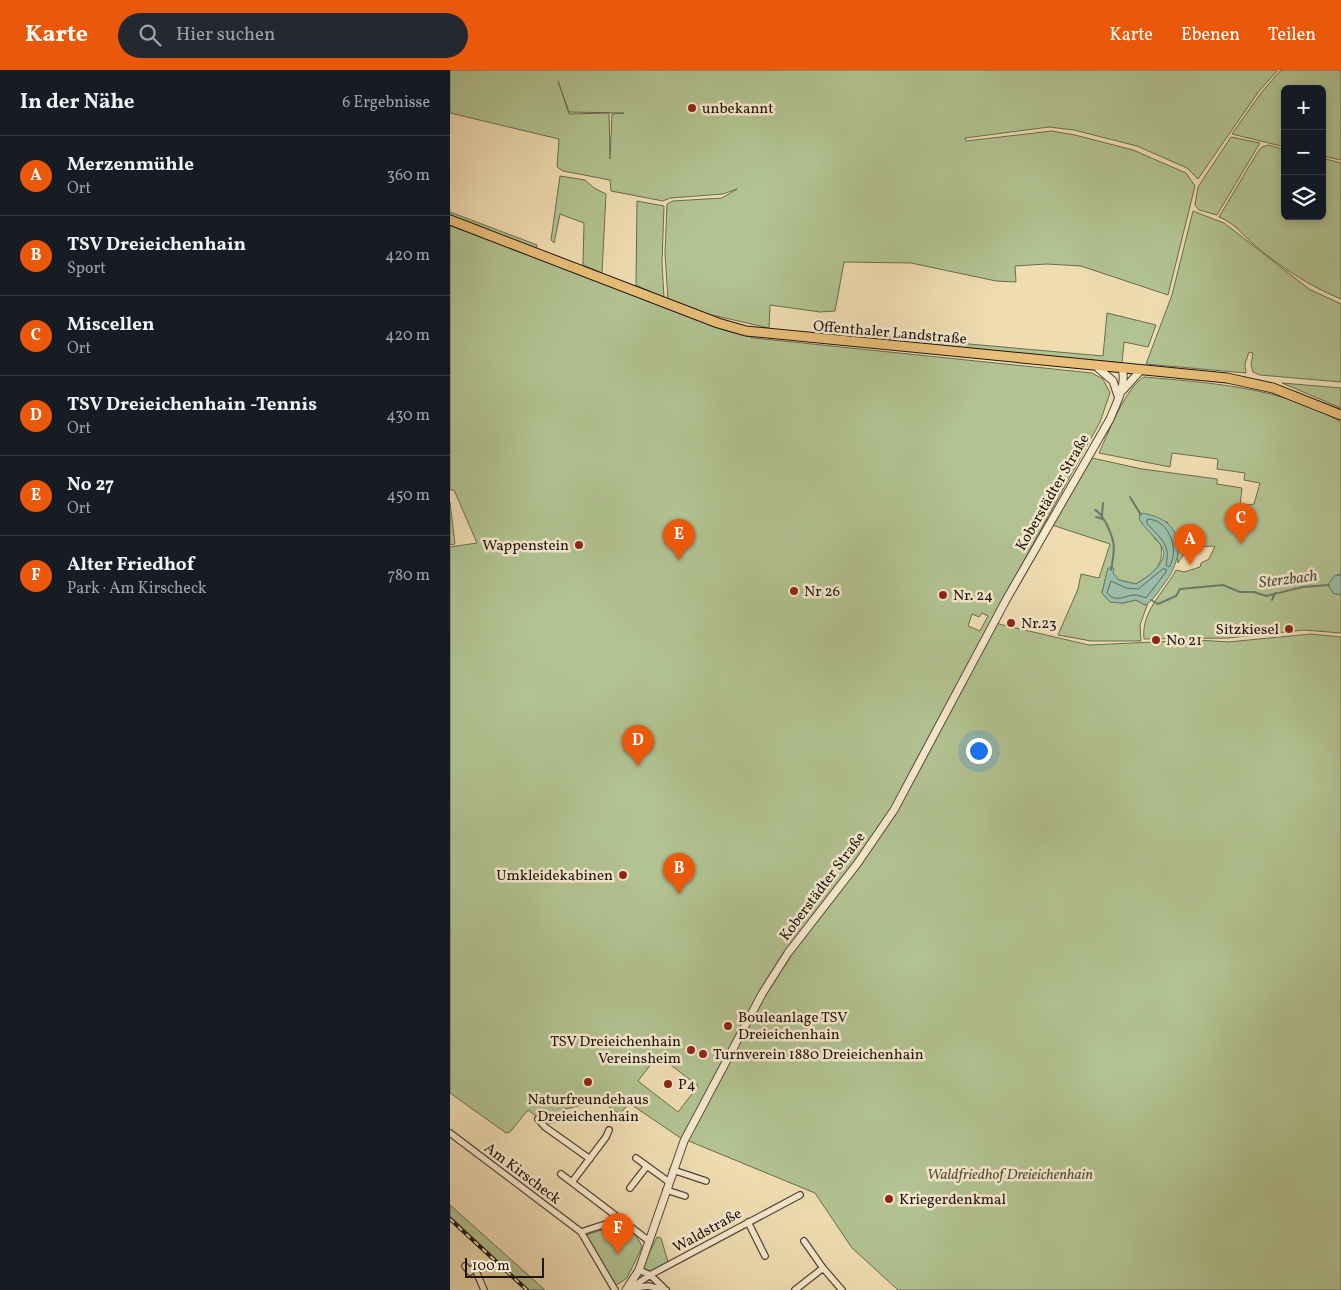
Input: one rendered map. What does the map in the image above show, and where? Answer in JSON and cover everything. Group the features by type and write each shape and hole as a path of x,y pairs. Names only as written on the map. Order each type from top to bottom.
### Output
{"main road":[{"name":"Offenthaler Landstraße","path":"450,220 718,323 746,331 1097,367 1238,379 1304,398 1341,415"}],"street":[{"path":"1097,367 1113,381 1118,396"},
{"path":"1118,396 1117,380 1122,368"},
{"path":"1118,396 1131,378 1141,370"},
{"name":"Koberstädter Straße","path":"628,1290 639,1270 667,1186 691,1125 762,994 788,953 857,864 894,810 1006,600 1106,426 1118,396"},
{"path":"538,1119 545,1127 590,1159"},
{"path":"572,1182 609,1130"},
{"name":"Am Kirscheck","path":"450,1133 581,1232 615,1290"},
{"path":"636,1158 667,1186 686,1196"},
{"path":"630,1188 647,1166"},
{"path":"673,1170 706,1181"},
{"path":"561,1174 649,1241"},
{"name":"Waldstraße","path":"628,1290 650,1275 800,1195"},
{"path":"581,1232 621,1220"},
{"path":"748,1222 765,1256"},
{"path":"804,1241 823,1268 842,1290"},
{"path":"465,1266 470,1272 473,1268 476,1271 485,1290"},
{"path":"795,1290 823,1268"},
{"path":"639,1270 650,1275 666,1290"},
{"path":"628,1290 648,1286 666,1290"}],"green space":[{"path":"450,70 1278,70 1259,91 1198,179 1187,168 1137,146 1074,130 1049,127 965,138 966,141 1052,131 1133,150 1186,173 1195,186 1168,295 1081,266 1047,264 1015,266 1016,282 996,281 911,263 844,262 835,311 820,312 770,305 769,328 703,313 668,300 665,254 667,204 673,201 722,198 737,189 723,194 670,198 663,201 611,191 610,180 563,171 557,167 559,139 450,113","holes":["558,81 569,112 624,113 612,114 610,159 609,113 569,114"]},
{"path":"1281,70 1341,70 1341,160 1326,157 1326,85 1281,85 1281,146 1232,134 1261,93"},
{"path":"1231,137 1260,143 1217,215 1199,210 1195,205 1198,187"},
{"path":"1269,145 1281,149 1281,220 1326,220 1326,159 1341,163 1341,299 1306,282 1273,260 1233,225 1219,217 1262,147"},
{"path":"560,176 585,180 594,188 606,194 602,273 583,265 584,223 560,214 554,243 551,240"},
{"path":"637,201 664,206 662,263 664,298 636,285"},
{"path":"1193,211 1224,223 1309,289 1341,304 1341,382 1260,375 1253,372 1251,365 1253,353 1249,352 1245,364 1246,373 1146,364 1172,295"},
{"path":"450,212 537,245 536,249 450,217"},
{"name":"Waldfriedhof Dreieichenhain","path":"450,224 724,330 754,338 1092,373 1103,379 1110,393 1100,422 993,617 999,624 1089,645 1198,640 1228,642 1311,634 1341,637 1341,1290 898,1290 852,1248 815,1193 679,1137 629,1103 620,1114 600,1101 565,1109 567,1120 547,1124 544,1114 536,1116 528,1110 510,1132 506,1133 450,1093 450,547 477,543 454,490 450,490","holes":["982,613 988,616 980,631 968,626 972,614 979,617","658,1055 698,1086 678,1112 638,1081"]},
{"path":"1107,313 1156,325 1148,347 1124,342 1122,363 824,336 824,333 880,336 1103,356"},
{"path":"1144,377 1220,385 1270,394 1318,410 1341,422 1341,575 1338,574 1328,585 1333,593 1341,595 1341,633 1304,630 1228,638 1144,639 1144,629 1149,611 1176,570 1184,572 1200,567 1201,563 1209,559 1215,546 1192,547 1192,552 1185,552 1178,563 1175,537 1166,521 1154,538 1161,545 1162,553 1159,564 1153,572 1136,584 1119,580 1108,568 1102,593 1110,602 1123,603 1136,600 1145,605 1148,603 1140,625 1141,641 1091,641 1058,635 1078,589 1081,574 1099,578 1110,544 1052,525 1092,458 1142,469 1217,479 1217,484 1242,488 1240,506 1254,504 1260,483 1244,480 1245,473 1217,469 1218,459 1172,453 1170,467 1099,453 1124,400 1137,382"},
{"path":"1282,383 1341,388 1341,408"},
{"path":"450,502 455,544 450,545"},
{"path":"450,1205 545,1290 529,1290 450,1216"},
{"path":"617,1225 632,1233 642,1247 627,1278 615,1286 586,1235"},
{"path":"657,1237 661,1238 668,1262 649,1272 642,1268"}],"water":[{"path":"1140,513 1155,516 1166,522 1174,531 1178,541 1175,564 1158,593 1146,605 1136,600 1123,603 1110,602 1102,593 1108,568 1114,568 1113,573 1119,580 1136,584 1147,577 1161,562 1163,550 1139,519"},
{"path":"1341,575 1341,595 1333,593 1328,585 1334,576"}],"waterway":[{"path":"1130,497 1141,515"},
{"path":"1102,515 1103,503"},
{"path":"1095,510 1106,523 1112,536 1114,551 1111,570"},
{"path":"1096,517 1103,519"},
{"name":"Sterzbach","path":"1151,600 1158,604 1176,596 1180,589 1223,585 1240,592 1254,592 1266,596 1303,587 1329,585"},
{"name":"Sterzbach","path":"1272,600 1275,593"}],"railway":[{"path":"450,1219 527,1290"}],"place":[{"name":"unbekannt","path":"692,108"},
{"name":"Miscellen","path":"1241,544"},
{"name":"Wappenstein","path":"579,545"},
{"name":"No 27","path":"679,560"},
{"name":"Merzenmühle","path":"1190,565"},
{"name":"Nr 26","path":"794,591"},
{"name":"Nr. 24","path":"943,595"},
{"name":"Nr.23","path":"1011,623"},
{"name":"Sitzkiesel","path":"1289,629"},
{"name":"No 21","path":"1156,640"},
{"name":"TSV Dreieichenhain -Tennis","path":"638,766"},
{"name":"Umkleidekabinen","path":"623,875"},
{"name":"TSV Dreieichenhain","path":"679,894"},
{"name":"Bouleanlage TSV Dreieichenhain","path":"728,1026"},
{"name":"TSV Dreieichenhain Vereinsheim","path":"691,1050"},
{"name":"Turnverein 1880 Dreieichenhain","path":"703,1054"},
{"name":"Naturfreundehaus Dreieichenhain","path":"588,1082"},
{"name":"P4","path":"668,1084"},
{"name":"Kriegerdenkmal","path":"889,1199"},
{"name":"Alter Friedhof","path":"618,1254"}]}
